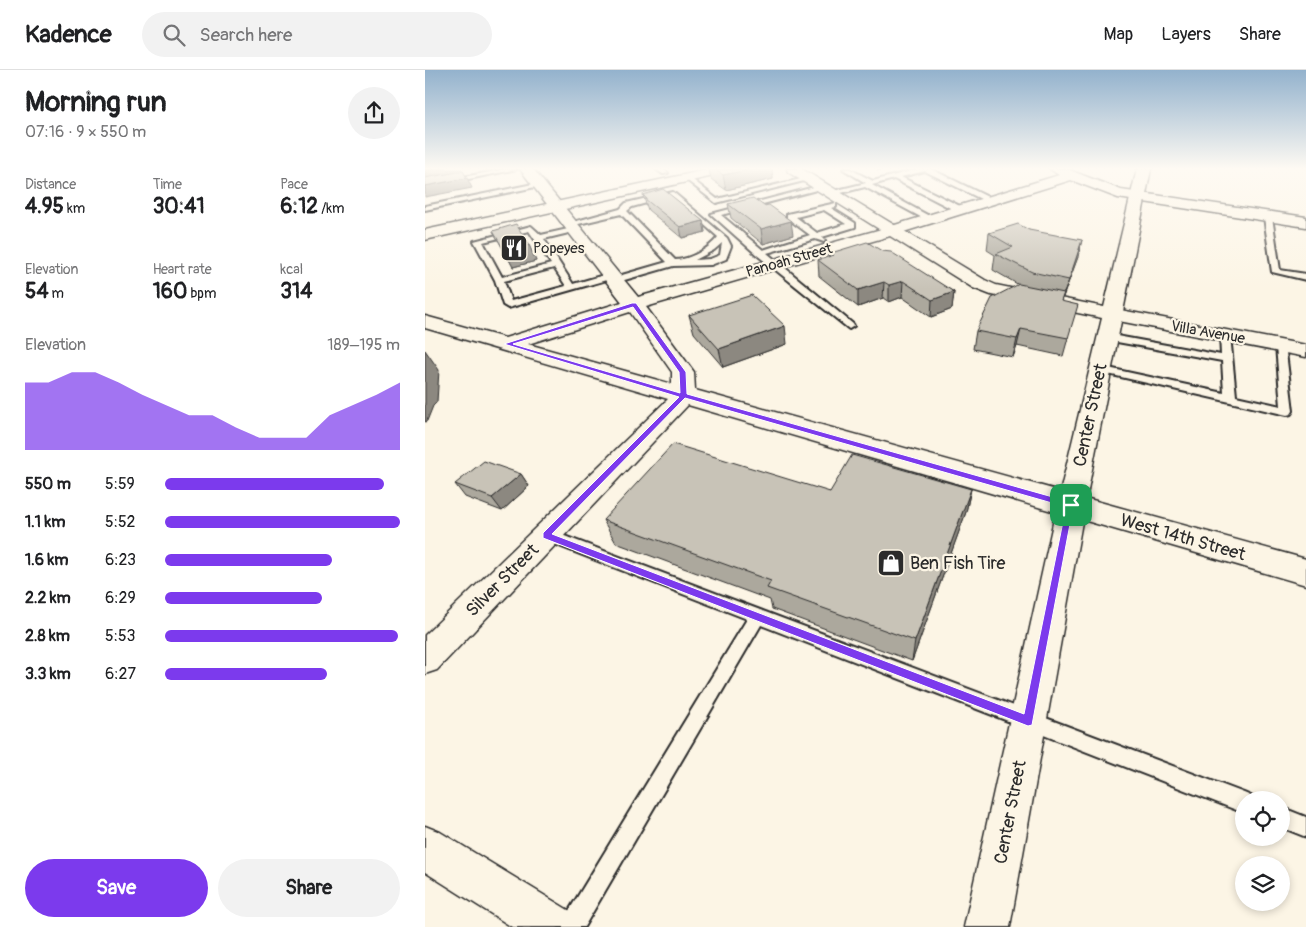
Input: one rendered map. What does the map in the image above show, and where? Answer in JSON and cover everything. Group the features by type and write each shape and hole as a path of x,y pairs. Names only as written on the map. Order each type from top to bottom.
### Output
{"street":[{"path":"425,225 492,209"},
{"path":"425,235 506,209"},
{"path":"557,209 634,304 683,372 683,396"},
{"name":"Villa Avenue","path":"848,209 891,231 991,289 1109,325 1225,335 1306,351"},
{"name":"Panoah Street","path":"507,344 767,259 831,248 959,209"},
{"name":"Center Street","path":"987,927 1071,505 1135,209"},
{"path":"1213,209 1306,222"},
{"name":"West 14th Street","path":"425,322 1306,572"},
{"name":"Silver Street","path":"425,658 683,396"},
{"path":"425,847 554,927"}],"lane":[{"path":"539,238 623,211 677,263 711,262 723,257 727,248 727,242 690,209"},
{"path":"744,209 715,214 849,326"},
{"path":"790,216 808,209"},
{"path":"767,259 815,236 852,226 838,209"},
{"path":"910,209 927,219"},
{"path":"783,211 831,248"},
{"path":"1268,217 1276,272 1306,277"},
{"path":"805,227 813,225"},
{"path":"571,287 531,228 478,241 499,280 509,305 571,287 677,263 710,251 722,237"},
{"path":"499,280 556,265"},
{"path":"1109,325 1227,359"},
{"path":"1225,335 1230,398"},
{"path":"1099,369 1287,411 1281,346"},
{"path":"546,535 1235,800"},
{"path":"571,927 757,616"},
{"path":"1290,821 1306,827"}],"building":[{"path":"657,209 688,209 703,221 680,227"},
{"path":"735,209 774,209 791,221 761,229"},
{"path":"516,224 529,245 504,250 493,231"},
{"path":"1018,224 1029,230 1082,240 1069,280 1032,272 996,254 1013,247 989,233"},
{"path":"867,242 882,251 891,252 954,292 932,300 903,281 889,285 884,282 858,290 818,260 834,255 831,253"},
{"path":"1019,284 1064,293 1061,301 1078,305 1068,338 1021,329 1017,339 976,331 992,298"},
{"path":"752,295 785,326 719,349 689,315"},
{"path":"673,444 830,492 852,455 971,489 915,641 767,588 771,581 603,520"},
{"path":"484,461 521,474 492,498 455,484"}],"place":[{"name":"Popeyes","path":"514,248"},
{"name":"Ben Fish Tire","path":"891,563"}],"route":[{"path":"1071,505 683,396 683,372 634,304 507,344 683,396 546,535 1028,721 1071,505"}]}
